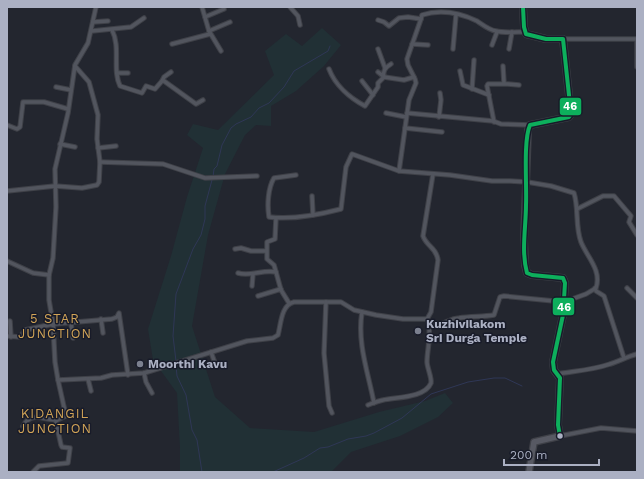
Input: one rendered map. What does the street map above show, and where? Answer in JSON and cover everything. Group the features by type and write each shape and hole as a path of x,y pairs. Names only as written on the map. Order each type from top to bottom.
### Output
{"main road":[{"path":"523,7 524,32 526,34 546,39 563,39 571,114 569,117 530,125 528,130 524,240 525,265 527,273 532,276 563,278 565,283 563,315 553,362 554,370 560,378 558,425 560,436 534,442 529,472"}],"street":[{"path":"23,426 26,422 36,417 56,420 66,416 56,376 53,324 49,300 49,275 53,258 56,207 55,169 68,113 75,66 88,42 92,31 96,7"},
{"path":"202,7 210,33 221,51"},
{"path":"290,7 298,16 300,25"},
{"path":"444,12 445,7"},
{"path":"205,17 224,9"},
{"path":"399,171 410,94 416,84 407,59 422,15 444,12 466,16 497,32 524,32"},
{"path":"453,49 456,15"},
{"path":"92,31 131,27 144,18"},
{"path":"378,20 389,26 399,18 421,18"},
{"path":"93,22 108,21"},
{"path":"172,44 210,33 230,22"},
{"path":"112,30 116,46 117,73 120,86 140,93 143,92 146,86 155,89 171,72"},
{"path":"492,45 497,32"},
{"path":"509,49 512,32"},
{"path":"563,39 637,39 637,67"},
{"path":"412,44 428,45"},
{"path":"329,69 334,80 344,91 366,105 374,95 378,87 378,83 384,77 385,68 378,50"},
{"path":"472,89 474,60"},
{"path":"385,68 391,64"},
{"path":"7,191 55,186 82,188 97,185 99,182 100,162 97,138 98,115 89,82 75,66"},
{"path":"503,66 504,84"},
{"path":"460,71 463,85 489,95"},
{"path":"378,72 384,77 404,80 414,77"},
{"path":"117,73 128,73"},
{"path":"162,80 196,104 203,100"},
{"path":"362,81 374,95"},
{"path":"494,122 487,86 488,84 519,85"},
{"path":"56,87 71,90"},
{"path":"439,117 442,100 440,93"},
{"path":"7,125 17,129 20,127 23,102 44,102 68,109"},
{"path":"386,113 494,122 501,124 530,125"},
{"path":"405,128 442,132"},
{"path":"60,144 76,147"},
{"path":"98,148 116,146"},
{"path":"296,175 274,178 271,182 268,213 269,217 276,218 313,215 341,209 346,167 352,154 399,171 492,182 527,182 551,186 574,193 577,227 581,241 598,272 598,283 596,288 586,294 564,302 504,296 500,297 494,315 458,318 445,324 436,325 429,323"},
{"path":"100,162 162,164 204,178 257,176"},
{"path":"427,319 431,312 438,260 437,253 425,241 423,236 433,174"},
{"path":"312,196 313,215"},
{"path":"576,209 603,196 614,196 631,216 629,222 637,235"},
{"path":"276,218 275,239 266,242 267,259 274,265 281,289 289,303"},
{"path":"235,248 251,251 266,251"},
{"path":"7,260 33,273 49,275"},
{"path":"238,273 253,274 260,271 276,272"},
{"path":"252,286 253,274"},
{"path":"596,288 596,291 604,296 624,358"},
{"path":"627,288 637,298"},
{"path":"258,296 281,289"},
{"path":"326,302 324,353 329,406 332,413"},
{"path":"58,380 88,379 144,373 247,341 274,338 278,335 285,307 289,303 341,302 354,310 376,315 403,319 427,319"},
{"path":"362,312 360,332 362,353 369,377 374,403"},
{"path":"10,321 9,336 20,337 25,330 53,324 116,318 119,313 128,374"},
{"path":"368,405 382,400 414,395 424,390 428,386 431,379 426,363 429,323 427,319"},
{"path":"101,320 103,333"},
{"path":"71,323 73,338"},
{"path":"211,352 216,366"},
{"path":"557,374 577,372 612,364 637,354"},
{"path":"144,373 146,382 152,393"},
{"path":"88,379 91,391"},
{"path":"34,472 39,466 68,463 70,448 62,447 61,445 56,420"},
{"path":"560,436 601,428 637,431"}],"shaded area":[{"path":"322,28 341,45 324,66 296,91 271,106 271,126 256,125 245,135 225,174 208,235 192,326 215,397 250,428 314,432 379,412 425,401 445,393 453,403 438,417 400,436 351,452 331,472 180,472 177,393 153,360 148,329 203,148 187,135 193,124 218,130 274,75 265,51 286,34 302,46"}],"waterway":[{"path":"213,177 214,169 217,166 222,145 231,128 251,117 259,108 269,103 284,87 294,71 328,51 330,46"},
{"path":"176,361 173,336 176,294 193,249 201,235 205,219 205,206 212,180"},
{"path":"176,366 177,376 186,395 192,430 197,440 202,472"},
{"path":"273,472 304,458 320,448 374,433 402,418 431,394 468,382 494,378 505,378 522,386"}],"transit line":[{"name":"46","path":"523,7 524,27 526,34 546,39 563,39 571,114 569,117 530,125 526,152 524,256 527,273 532,275 563,278 565,283 563,315 553,362 554,370 560,378 558,425 560,436"}],"place":[{"name":"Kuzhivilakom Sri Durga Temple","path":"418,331"},
{"name":"Moorthi Kavu","path":"140,364"}],"district":[{"name":"5 STAR JUNCTION","path":"55,326"},
{"name":"KIDANGIL JUNCTION","path":"55,420"}]}
